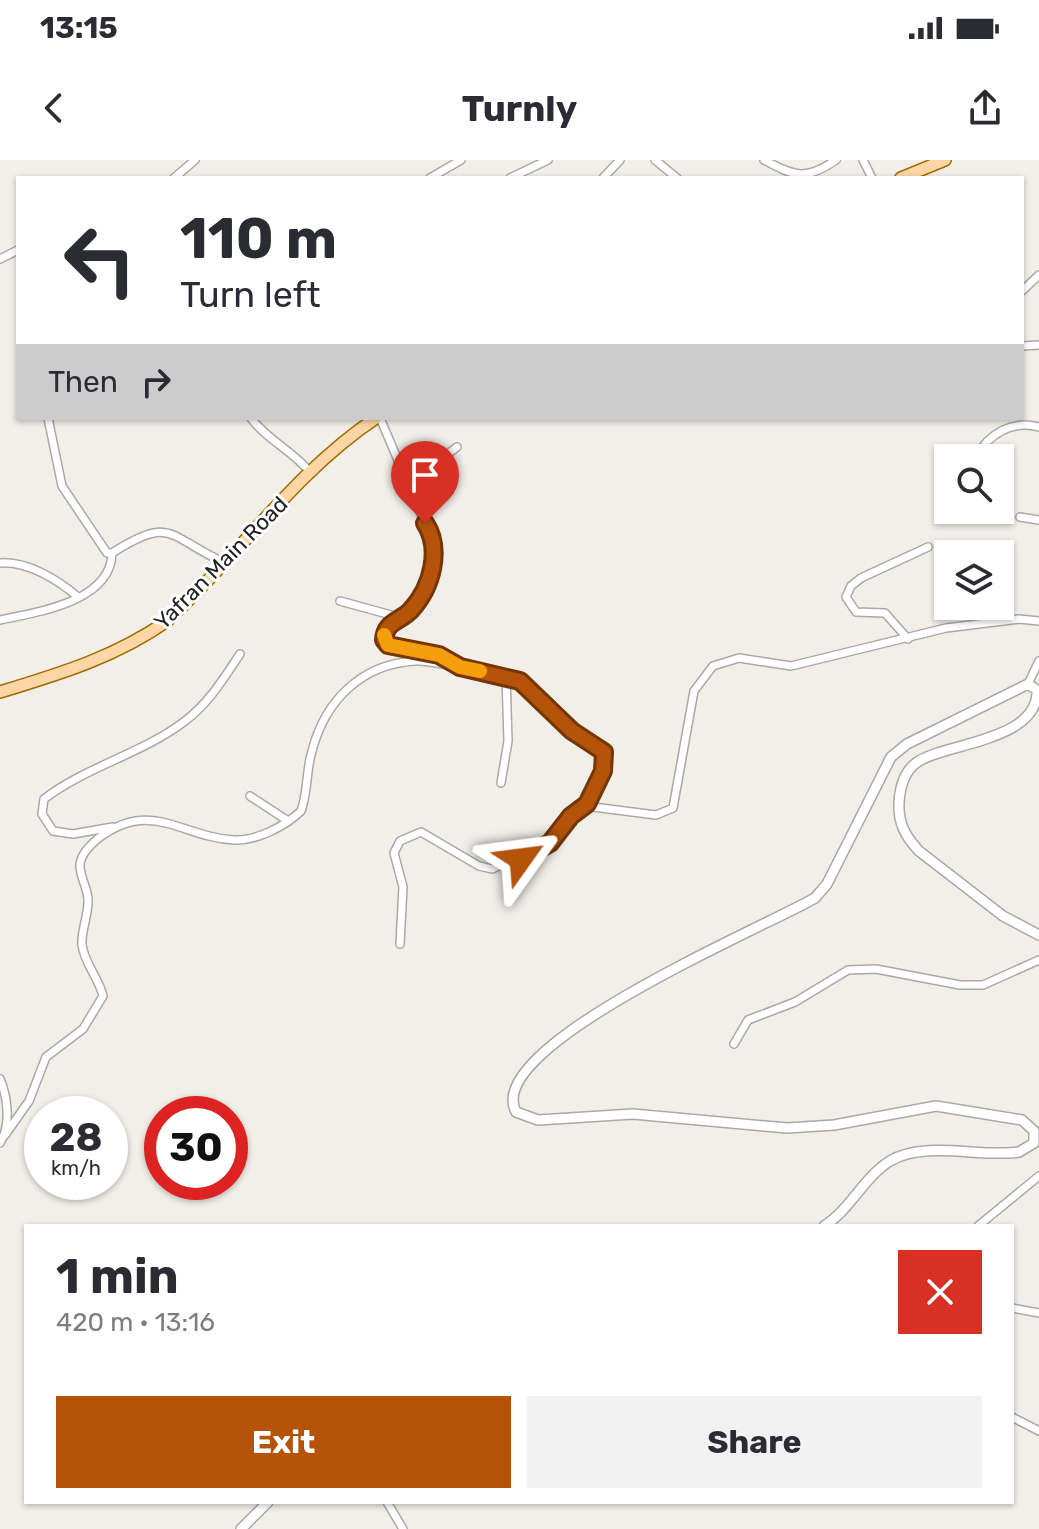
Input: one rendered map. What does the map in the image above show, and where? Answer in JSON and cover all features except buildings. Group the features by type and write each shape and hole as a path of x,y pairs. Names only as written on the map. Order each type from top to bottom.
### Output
{"main road":[{"path":"906,176 945,160"},
{"name":"Yafran Main Road","path":"0,692 77,669 142,638 189,601 311,473 355,433 375,420"}],"street":[{"path":"176,176 195,160"},
{"path":"433,176 461,160"},
{"path":"514,176 548,160"},
{"path":"605,176 620,160"},
{"path":"655,160 675,176"},
{"path":"764,160 796,174 816,174 836,160"},
{"path":"1024,289 1039,275"},
{"path":"48,420 62,486 107,553 144,533 160,531 223,562"},
{"path":"253,420 265,435 283,444 311,473"},
{"path":"379,420 433,535 434,562 414,607 389,624 384,640 388,645 439,655 460,667"},
{"path":"986,444 1008,427 1021,424 1039,427"},
{"path":"415,502 429,468 457,447"},
{"path":"1020,517 1039,520"},
{"path":"908,639 885,613 856,612 846,597 851,586 861,578 928,547"},
{"path":"0,620 69,603 105,577 112,567 112,553"},
{"path":"0,563 23,565 63,584 78,597"},
{"path":"340,601 402,618"},
{"path":"587,804 620,813 656,815 673,808 694,691 713,666 739,658 791,666 840,651 990,621 1039,621"},
{"path":"116,826 73,834 53,831 42,814 44,799 86,772 149,744 186,721 209,698 240,654"},
{"path":"0,1143 29,1101 46,1057 83,1029 103,996 82,945 89,901 80,865 88,848 127,821 150,819 235,840 265,832 288,821 301,811 305,800 312,748 325,714 347,687 375,672 417,661 520,681 572,731 604,752 603,771 587,804 571,816 550,843 521,859 492,869 479,866 421,832 400,841 394,853 403,887 400,944"},
{"path":"827,1224 884,1167 903,1156 914,1153 1007,1154 1030,1148 1038,1139 1022,1120 936,1106 834,1125 787,1128 633,1114 538,1120 516,1112 512,1094 536,1057 572,1029 628,995 815,898 827,884 891,757 907,744 1028,684 1039,661"},
{"path":"501,783 508,741 506,676"},
{"path":"1028,684 1037,690 1039,696 1037,708 1029,718 991,740 928,757 909,770 899,798 899,814 908,839 919,851 1003,916 1039,935"},
{"path":"250,796 288,821"},
{"path":"734,1044 748,1020 795,1002 848,970 876,969 974,986 991,983 1039,960"},
{"path":"0,1079 7,1110 5,1135"},
{"path":"980,1224 1039,1176"},
{"path":"1026,1311 1039,1306"},
{"path":"1014,1308 1039,1313"},
{"path":"1014,1418 1039,1431"},
{"path":"241,1529 266,1504"},
{"path":"388,1504 403,1529"}],"slow traffic":[{"path":"384,635 388,645 439,655 460,667 480,671"}],"route":[{"path":"425,523 433,535 434,562 414,607 389,624 384,640 388,645 439,655 460,667 520,681 572,731 597,744 604,752 603,771 587,804 571,816 555,839 521,859"}]}
